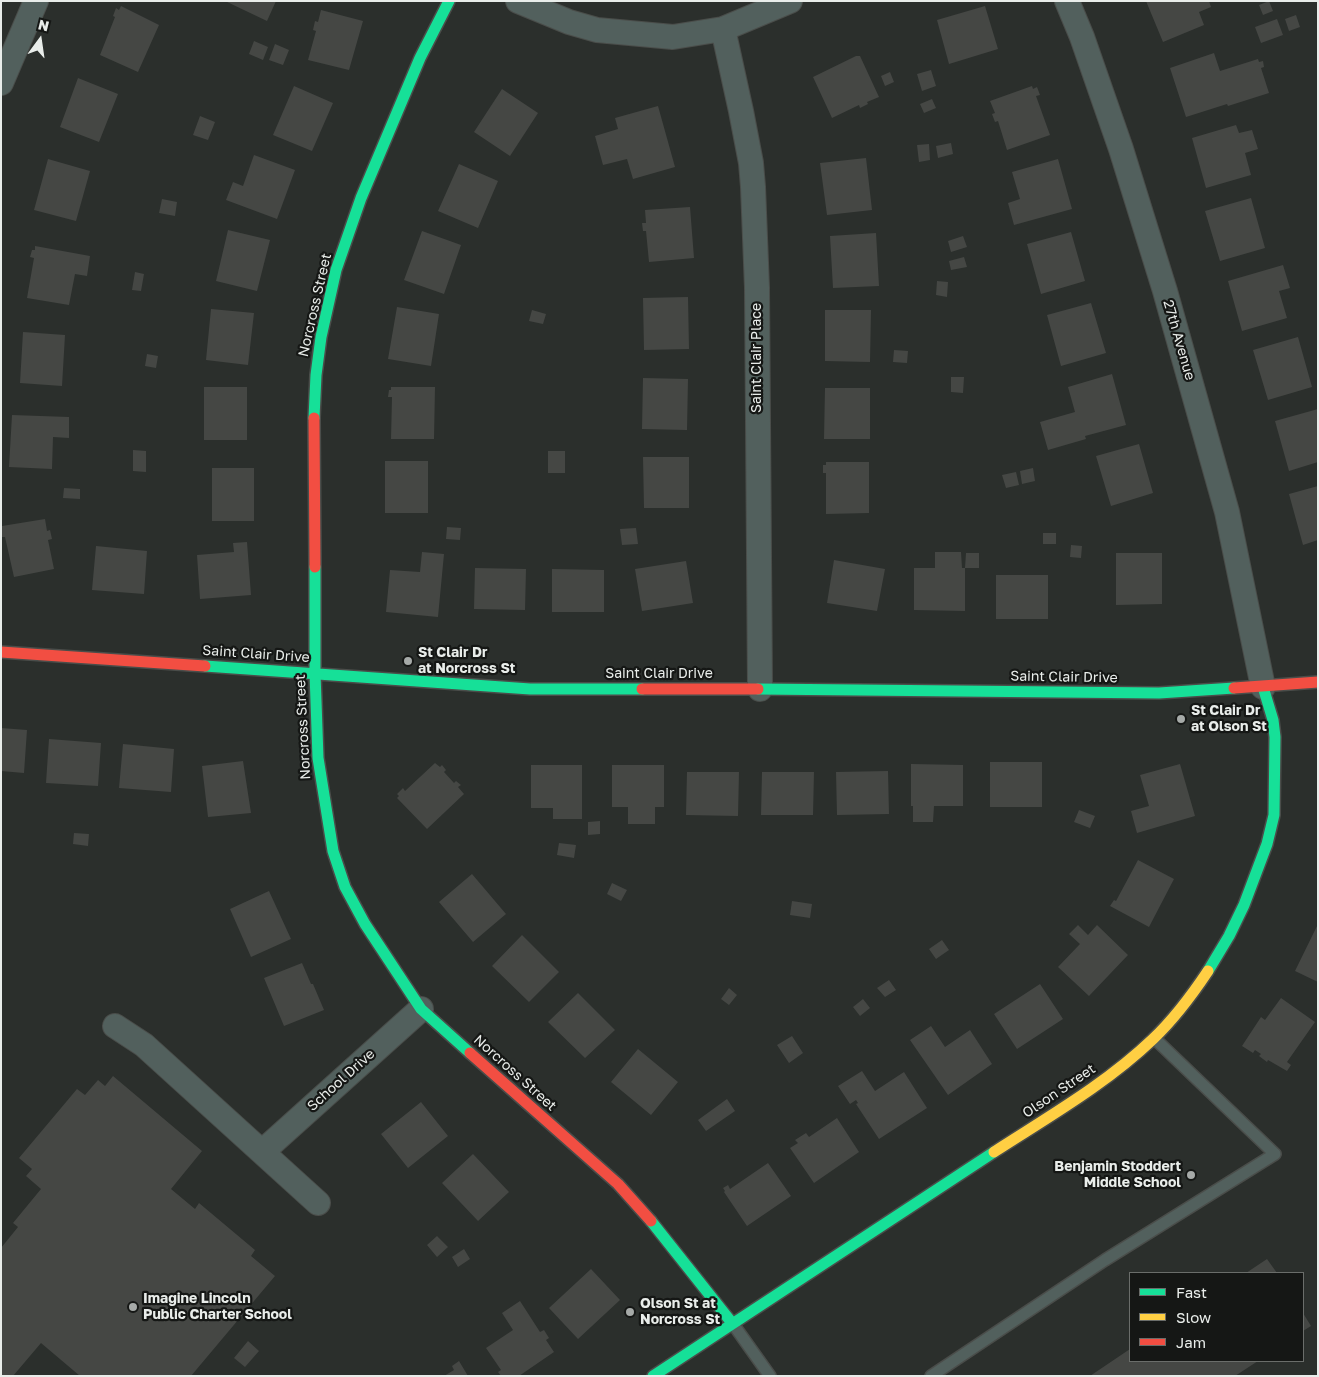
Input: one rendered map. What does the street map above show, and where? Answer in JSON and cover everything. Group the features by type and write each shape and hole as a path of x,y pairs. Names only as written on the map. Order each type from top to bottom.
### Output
{"street":[{"path":"1,83 36,1"},
{"name":"Norcross Street","path":"449,1 420,58 361,198 336,270 321,337 316,374 314,421 315,673 318,758 326,815 336,860 345,887 365,924 421,1009 618,1184 664,1235 732,1323"},
{"path":"518,1 569,22 597,30 673,38 723,29 790,1"},
{"name":"27th Avenue","path":"1067,1 1082,37 1121,150 1165,291 1227,512 1263,687"},
{"name":"Saint Clair Place","path":"723,29 749,154 753,187 757,288 760,689"},
{"name":"Saint Clair Drive","path":"1,652 530,689 1159,693 1318,682"},
{"name":"Olson Street","path":"652,1376 1062,1108 1121,1067 1154,1038 1181,1010 1208,972 1257,876 1274,814 1276,755 1273,720 1263,687"},
{"name":"School Drive","path":"262,1152 421,1009"},
{"path":"115,1026 144,1045 318,1203"}],"lane":[{"path":"931,1376 1104,1260 1275,1154 1154,1038"},
{"path":"732,1323 770,1376"}],"building":[{"path":"225,1 276,1 267,21"},
{"path":"1146,1 1209,1 1211,7 1199,12 1204,25 1163,42"},
{"path":"1269,1 1273,11 1263,15 1259,5"},
{"path":"121,6 159,25 138,72 100,55 115,17 113,16 116,8 119,10"},
{"path":"985,6 998,49 949,64 937,20"},
{"path":"321,10 363,21 349,70 308,60 316,31 313,30 315,21 318,22"},
{"path":"1296,15 1300,27 1289,31 1285,19"},
{"path":"1277,19 1283,35 1261,43 1255,27"},
{"path":"254,41 268,47 263,60 249,54"},
{"path":"275,44 289,50 283,65 269,60"},
{"path":"1214,53 1220,71 1258,59 1259,62 1263,61 1264,67 1261,68 1269,93 1186,117 1170,68"},
{"path":"856,56 860,56 879,97 867,102 868,104 860,108 859,105 832,118 813,77"},
{"path":"931,70 936,86 922,91 917,74"},
{"path":"890,72 894,82 885,86 881,76"},
{"path":"78,78 118,94 99,142 60,127"},
{"path":"294,86 333,103 312,151 273,135"},
{"path":"1032,86 1033,89 1037,87 1040,95 1036,96 1050,135 1007,150 998,121 995,122 992,114 995,113 990,101"},
{"path":"502,89 538,113 510,156 474,132"},
{"path":"932,99 936,108 924,113 920,104"},
{"path":"658,106 675,167 633,179 627,159 603,165 595,136 618,129 615,118"},
{"path":"200,116 215,122 208,140 193,135"},
{"path":"1236,125 1239,133 1252,130 1258,149 1245,153 1251,175 1206,188 1192,138"},
{"path":"951,143 953,154 938,158 936,146"},
{"path":"929,144 930,160 919,162 917,145"},
{"path":"254,155 295,170 277,219 226,200 233,182 243,186"},
{"path":"866,158 872,210 827,215 820,163"},
{"path":"48,159 90,171 76,221 34,210"},
{"path":"1058,159 1072,209 1014,225 1008,203 1020,199 1012,172"},
{"path":"459,164 498,181 478,228 438,211"},
{"path":"1251,198 1265,248 1220,261 1205,211"},
{"path":"162,199 177,202 175,216 159,213"},
{"path":"690,207 694,258 649,262 646,231 643,231 642,223 646,223 645,210"},
{"path":"228,230 270,240 257,291 216,281"},
{"path":"422,231 461,245 444,294 404,280"},
{"path":"1071,232 1085,281 1041,294 1027,244"},
{"path":"876,233 879,286 833,288 830,236"},
{"path":"963,236 967,247 951,252 948,241"},
{"path":"35,246 90,256 87,276 75,274 69,305 27,298 34,258 30,257 32,250 35,250"},
{"path":"964,257 967,267 951,270 949,261"},
{"path":"1283,265 1290,288 1279,291 1287,318 1242,331 1228,281"},
{"path":"135,272 144,274 141,291 132,290"},
{"path":"937,281 948,282 947,297 936,295"},
{"path":"688,297 689,349 644,350 643,298"},
{"path":"1091,303 1106,353 1061,366 1047,315"},
{"path":"397,307 439,314 431,366 388,359"},
{"path":"211,309 254,313 248,365 206,360"},
{"path":"532,310 546,314 543,324 529,321"},
{"path":"825,310 871,310 870,362 825,361"},
{"path":"23,332 65,335 62,386 20,383"},
{"path":"1298,337 1312,387 1268,400 1253,350"},
{"path":"894,350 908,351 907,363 893,362"},
{"path":"147,354 158,356 156,368 145,366"},
{"path":"1112,374 1126,425 1085,436 1086,439 1048,450 1040,422 1075,412 1068,387"},
{"path":"951,377 964,377 963,393 951,392"},
{"path":"643,378 688,379 687,430 642,429"},
{"path":"204,387 247,387 247,440 204,440"},
{"path":"391,387 435,387 434,439 391,439 392,397 388,397"},
{"path":"825,388 870,388 870,439 824,439"},
{"path":"1318,409 1318,462 1289,471 1275,421"},
{"path":"12,415 69,417 69,438 53,437 52,469 9,467"},
{"path":"1139,444 1153,493 1111,506 1096,456"},
{"path":"133,450 146,451 146,472 133,471"},
{"path":"548,451 565,451 565,473 548,473"},
{"path":"643,457 689,457 689,508 644,508"},
{"path":"385,461 428,461 428,513 385,513"},
{"path":"826,462 869,462 869,513 826,514 826,473 823,473 823,465 826,465"},
{"path":"212,468 254,468 254,521 212,521"},
{"path":"1033,468 1035,481 1022,484 1020,471"},
{"path":"1016,472 1019,485 1006,488 1002,475"},
{"path":"1318,486 1318,540 1303,545 1289,494"},
{"path":"64,488 80,489 80,499 63,498"},
{"path":"45,519 47,531 50,530 52,539 48,540 54,569 14,577 5,537 2,537 2,526"},
{"path":"447,527 461,528 460,540 446,539"},
{"path":"636,528 638,544 622,545 620,529"},
{"path":"1043,533 1056,533 1056,544 1043,544"},
{"path":"247,542 251,595 200,599 197,555 234,552 233,543"},
{"path":"1071,545 1082,546 1081,558 1070,557"},
{"path":"96,546 147,551 144,594 92,590"},
{"path":"422,552 444,554 438,617 386,612 390,570 420,572"},
{"path":"935,552 961,552 962,568 965,568 965,611 914,610 914,568 935,568"},
{"path":"966,553 979,553 979,568 965,568"},
{"path":"1116,553 1162,553 1162,604 1116,605"},
{"path":"834,560 885,569 877,611 827,603"},
{"path":"686,561 693,603 642,611 635,569"},
{"path":"475,568 526,569 525,610 474,609"},
{"path":"552,569 604,570 604,612 552,612"},
{"path":"996,575 1048,575 1048,619 996,619"},
{"path":"1,728 27,730 24,773 1,771"},
{"path":"49,739 101,743 98,786 46,783"},
{"path":"123,744 174,749 171,792 119,788"},
{"path":"243,761 251,813 208,817 202,766"},
{"path":"990,762 1042,762 1042,807 990,807"},
{"path":"435,763 440,767 442,765 446,770 444,772 454,783 456,781 461,785 458,787 464,794 427,829 397,798 399,796 397,794 403,788 405,791"},
{"path":"911,764 963,765 963,806 934,806 933,822 913,822"},
{"path":"1180,764 1195,816 1137,833 1131,811 1149,806 1140,775"},
{"path":"531,765 582,765 582,819 553,819 553,808 531,808"},
{"path":"612,765 664,765 664,807 655,807 655,824 628,824 628,807 612,807"},
{"path":"888,771 889,814 837,815 836,772"},
{"path":"687,772 739,772 738,816 686,815"},
{"path":"762,772 814,772 813,815 761,815"},
{"path":"1079,810 1095,816 1090,828 1074,822"},
{"path":"600,821 600,834 588,835 588,822"},
{"path":"74,833 89,834 88,846 73,844"},
{"path":"559,843 576,845 574,858 557,855"},
{"path":"1138,860 1174,879 1149,927 1110,906 1114,900 1116,901"},
{"path":"472,874 506,914 473,942 439,902"},
{"path":"612,883 627,890 621,901 607,894"},
{"path":"269,891 291,939 251,957 230,909"},
{"path":"792,901 812,904 810,918 790,915"},
{"path":"1318,924 1318,982 1295,971"},
{"path":"1078,925 1088,935 1097,925 1128,955 1089,996 1058,967 1080,944 1069,934"},
{"path":"522,935 559,972 529,1002 492,966"},
{"path":"942,940 949,950 936,959 929,949"},
{"path":"302,963 324,1010 284,1026 264,978"},
{"path":"889,980 896,990 885,997 877,988"},
{"path":"1040,984 1063,1019 1017,1049 994,1014"},
{"path":"729,988 737,995 729,1005 721,999"},
{"path":"578,993 615,1030 585,1058 548,1022"},
{"path":"1281,998 1315,1022 1287,1062 1291,1065 1287,1071 1268,1060 1267,1062 1255,1050 1253,1053 1242,1046 1261,1017 1265,1020"},
{"path":"863,999 870,1008 860,1016 853,1007"},
{"path":"931,1026 945,1047 970,1030 992,1064 948,1095 910,1040"},
{"path":"792,1036 803,1053 789,1063 777,1045"},
{"path":"638,1049 678,1082 651,1115 611,1082"},
{"path":"862,1071 875,1091 904,1072 927,1108 879,1139 856,1104 858,1103 856,1100 850,1104 838,1086"},
{"path":"113,1076 202,1151 171,1189 195,1209 199,1203 255,1250 251,1256 275,1276 191,1376 80,1376 41,1343 13,1376 1,1376 1,1248 18,1227 13,1223 41,1189 26,1176 32,1169 19,1158 77,1089 85,1095 98,1080 105,1086"},
{"path":"727,1099 735,1111 706,1131 698,1120"},
{"path":"421,1102 448,1136 408,1168 381,1134"},
{"path":"837,1118 859,1152 814,1183 790,1148 798,1143 795,1140 806,1133 809,1137"},
{"path":"473,1154 509,1192 478,1221 442,1183"},
{"path":"768,1163 791,1196 747,1226 723,1188 728,1185 730,1189"},
{"path":"437,1236 448,1247 437,1257 427,1245"},
{"path":"464,1249 470,1259 458,1267 452,1257"},
{"path":"1267,1259 1276,1272 1248,1272"},
{"path":"591,1269 620,1300 578,1339 549,1308"},
{"path":"520,1301 540,1332 544,1330 549,1338 546,1340 554,1352 519,1376 501,1376 498,1372 501,1370 486,1348 513,1330 502,1313"},
{"path":"1304,1315 1311,1326 1304,1330"},
{"path":"248,1341 259,1351 245,1367 234,1358"},
{"path":"1129,1350 1129,1362 1256,1362 1235,1376 1090,1376"},
{"path":"459,1361 468,1376 444,1376 454,1370 452,1366"}],"traffic: fast":[{"path":"314,418 316,375 321,337 336,270 361,198 420,58 449,1"},
{"path":"315,567 315,673 318,758 333,851 345,887 365,924 421,1009 470,1053"},
{"path":"205,666 530,689 642,689"},
{"path":"1208,971 1229,936 1244,905 1267,844 1274,815 1275,737 1273,720 1263,687"},
{"path":"758,689 1159,693 1234,688"},
{"path":"653,1376 994,1152"},
{"path":"651,1221 732,1323"}],"traffic: slow":[{"path":"994,1152 1076,1099 1135,1055 1175,1015 1208,971"}],"traffic: jam":[{"path":"314,418 315,567"},
{"path":"1,652 205,666"},
{"path":"1234,688 1318,682"},
{"path":"642,689 758,689"},
{"path":"470,1053 618,1184 651,1221"}],"place":[{"name":"St Clair Dr at Norcross St","path":"408,661"},
{"name":"St Clair Dr at Olson St","path":"1181,719"},
{"name":"Benjamin Stoddert Middle School","path":"1191,1175"},
{"name":"Imagine Lincoln Public Charter School","path":"133,1307"},
{"name":"Olson St at Norcross St","path":"630,1312"}]}
